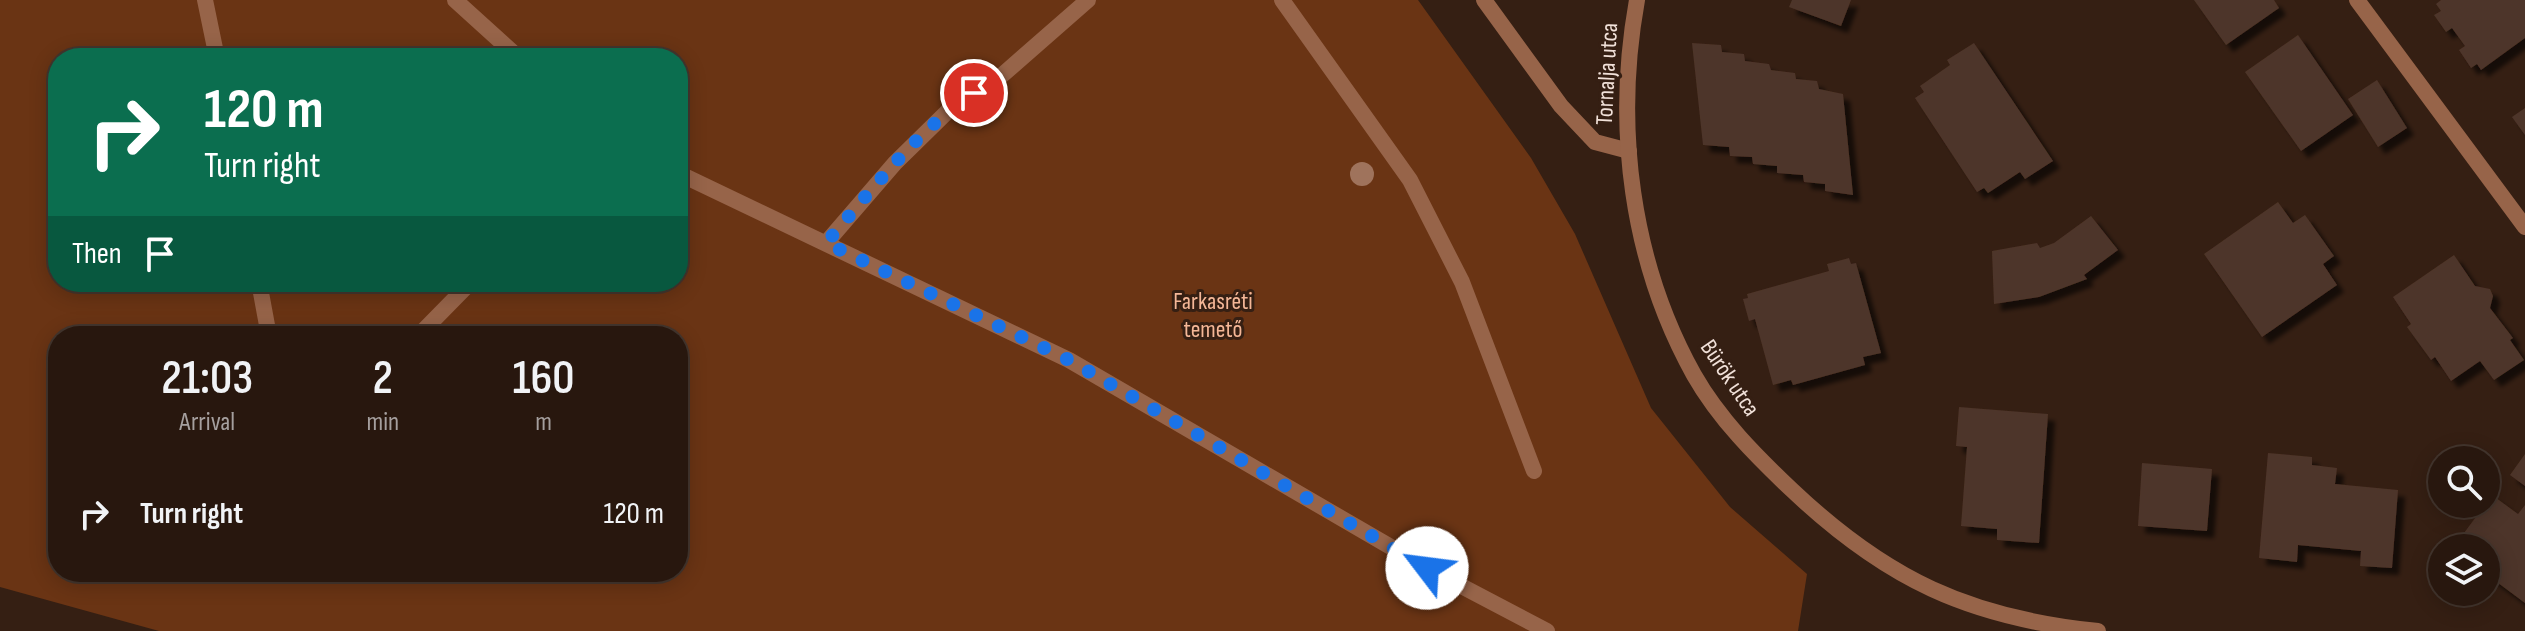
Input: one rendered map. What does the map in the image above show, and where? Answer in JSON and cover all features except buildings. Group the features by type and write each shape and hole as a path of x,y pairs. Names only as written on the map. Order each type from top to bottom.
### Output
{"street":[{"path":"205,0 215,48"},
{"path":"455,0 508,48"},
{"path":"826,243 895,163 949,110 1000,77 1088,0"},
{"path":"1282,0 1410,180 1462,282 1534,471"},
{"path":"1484,0 1561,106 1595,142 1629,151"},
{"name":"Tornalja utca","path":"1629,151 1628,75 1637,0"},
{"path":"2357,0 2525,227"},
{"name":"Bürök utca","path":"1629,151 1636,219 1670,325 1695,377 1729,424 1765,464 1848,539 1888,567 1942,594 1998,614 2046,628 2098,631"},
{"path":"688,178 1069,360 1413,561 1547,631"},
{"path":"261,292 267,326"},
{"path":"428,326 461,292"}],"green space":[{"name":"Farkasréti temető","path":"0,0 1418,0 1531,158 1575,234 1651,408 1730,507 1807,574 1798,631 159,631 0,587"}],"route":[{"path":"974,93 949,110 895,163 826,243 1069,360 1427,568"}]}
